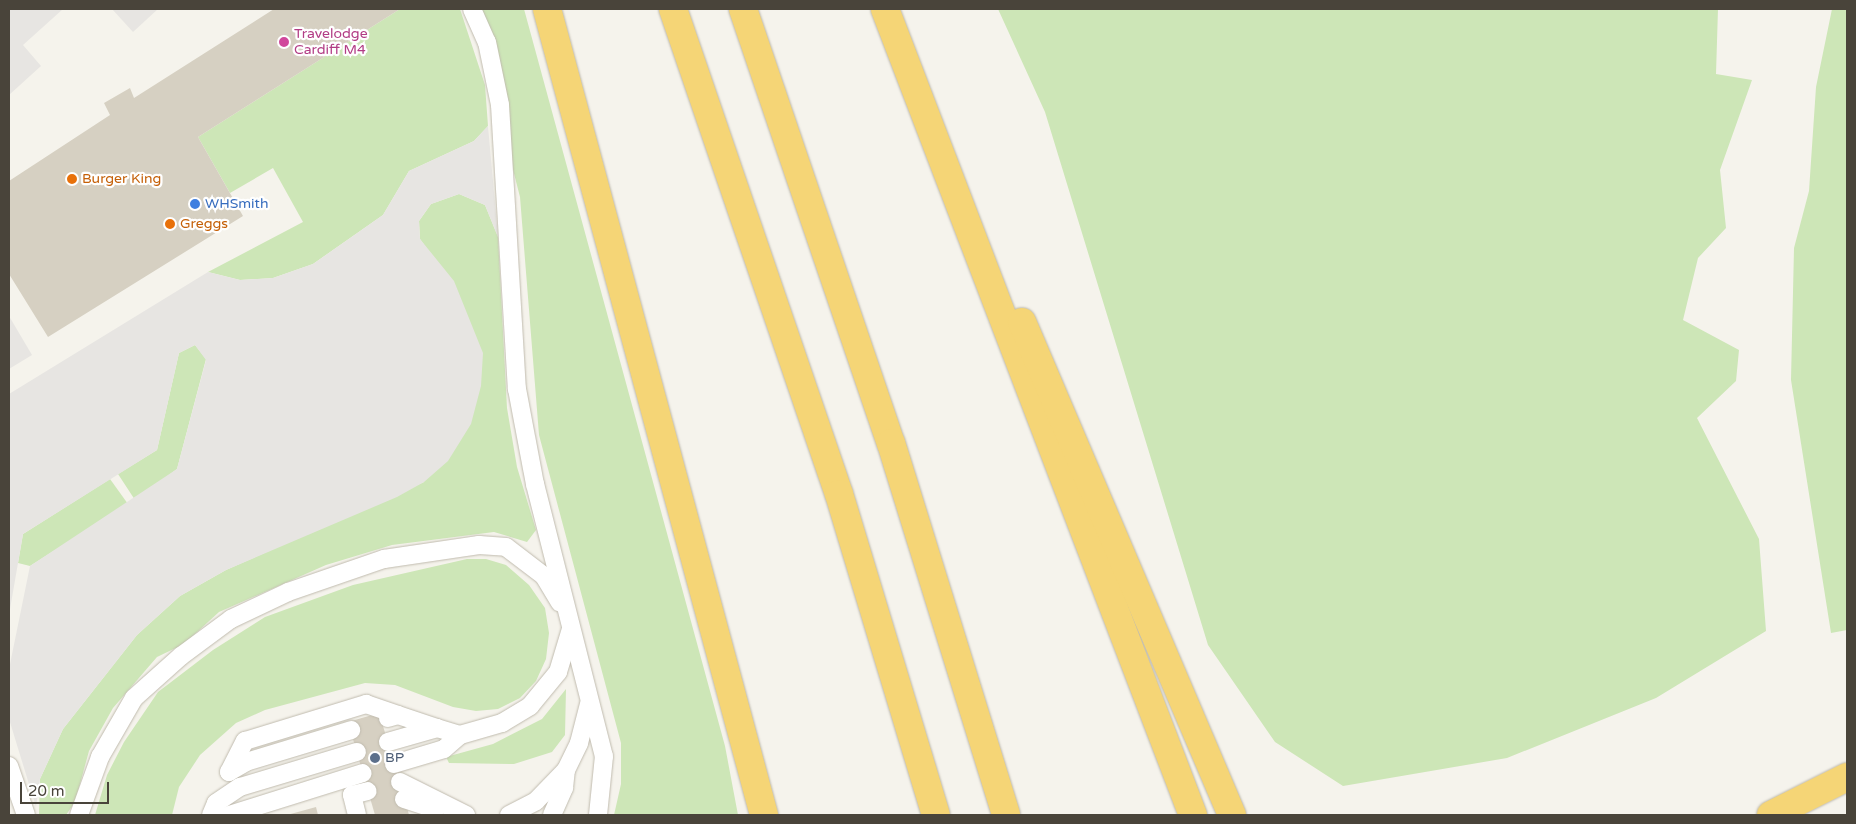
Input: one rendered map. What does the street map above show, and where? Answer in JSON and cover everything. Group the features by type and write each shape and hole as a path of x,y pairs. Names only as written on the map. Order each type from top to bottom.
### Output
{"highway":[{"path":"547,9 764,815"},
{"path":"673,9 839,494 936,815"},
{"path":"743,9 892,443 1006,815"},
{"path":"884,9 1193,815"},
{"path":"929,124 1046,375 1232,815"},
{"path":"1771,815 1847,777"}],"lane":[{"path":"472,9 487,42 500,105 518,389 569,621 604,756 598,815"},
{"path":"79,815 100,757 134,698 181,656 231,619 288,592 384,560 441,548 506,547 544,576 569,621 558,672 530,706 502,723 460,734 444,749 394,764"},
{"path":"509,815 536,801 566,770 579,744 590,701"},
{"path":"213,809 228,772 245,741 366,704 389,718 460,734"},
{"path":"388,742 437,728"},
{"path":"228,772 246,762 351,730"},
{"path":"213,809 240,787 357,752"},
{"path":"9,766 26,815"},
{"path":"552,815 564,788 566,770"},
{"path":"229,815 363,773"},
{"path":"400,782 466,815"},
{"path":"362,812 352,796 368,791"},
{"path":"429,815 406,805 454,815"}],"green space":[{"path":"400,9 460,9 485,85 488,126 474,141 409,171 383,215 313,264 273,278 240,280 208,272 303,222 273,168 230,193 198,137"},
{"path":"472,9 524,9 725,746 738,815 614,815 621,784 621,743 539,435 520,197"},
{"path":"998,9 1718,9 1716,74 1752,80 1720,170 1726,228 1698,258 1683,320 1739,350 1736,381 1697,418 1759,539 1766,631 1656,698 1507,758 1343,786 1275,742 1208,645 1045,112"},
{"path":"1832,9 1847,9 1847,630 1831,633 1791,380 1794,248 1809,191 1816,87"},
{"path":"459,194 485,205 498,237 507,408 517,467 536,530 527,542 494,532 392,545 326,565 219,612 184,644 157,657 113,708 89,751 75,802 66,815 39,815 40,779 63,729 137,635 180,596 226,570 424,482 431,255 420,239 419,221 431,204"},
{"path":"195,345 206,359 177,469 135,500 118,474 157,450 179,353"},
{"path":"110,479 128,504 30,566 18,563 23,534"},
{"path":"467,559 486,559 506,565 529,585 545,608 549,633 546,659 536,681 520,698 498,709 476,711 453,707 395,685 365,683 265,710 236,723 200,755 179,787 172,815 95,815 107,775 124,742 158,692 213,650 265,617 353,585"},
{"path":"566,689 565,735 552,752 514,764 449,763 446,757 493,744 542,719"}],"shaded area":[{"path":"9,9 63,9 23,45 41,66 9,95"},
{"path":"112,9 158,9 133,32"},
{"path":"488,126 498,237 485,205 459,194 431,204 419,221 420,239 454,281 483,353 481,386 471,424 448,461 424,482 397,497 226,570 180,596 137,635 63,729 40,779 36,807 9,719 9,669 30,566 177,469 206,360 195,345 179,353 157,450 23,534 9,615 9,394 208,272 240,280 273,278 313,264 383,215 409,171 474,141"},
{"path":"9,316 32,355 9,369"}],"building":[{"path":"274,9 400,9 198,137 243,216 48,337 9,274 9,181 110,115 104,103 130,88 134,98"},
{"name":"BP","path":"379,713 409,815 375,815 348,722"},
{"path":"316,807 318,815 287,815"}],"place":[{"name":"Travelodge Cardiff M4","path":"284,42"},
{"name":"Burger King","path":"72,179"},
{"name":"WHSmith","path":"195,204"},
{"name":"Greggs","path":"170,224"},
{"name":"BP","path":"375,758"}]}
